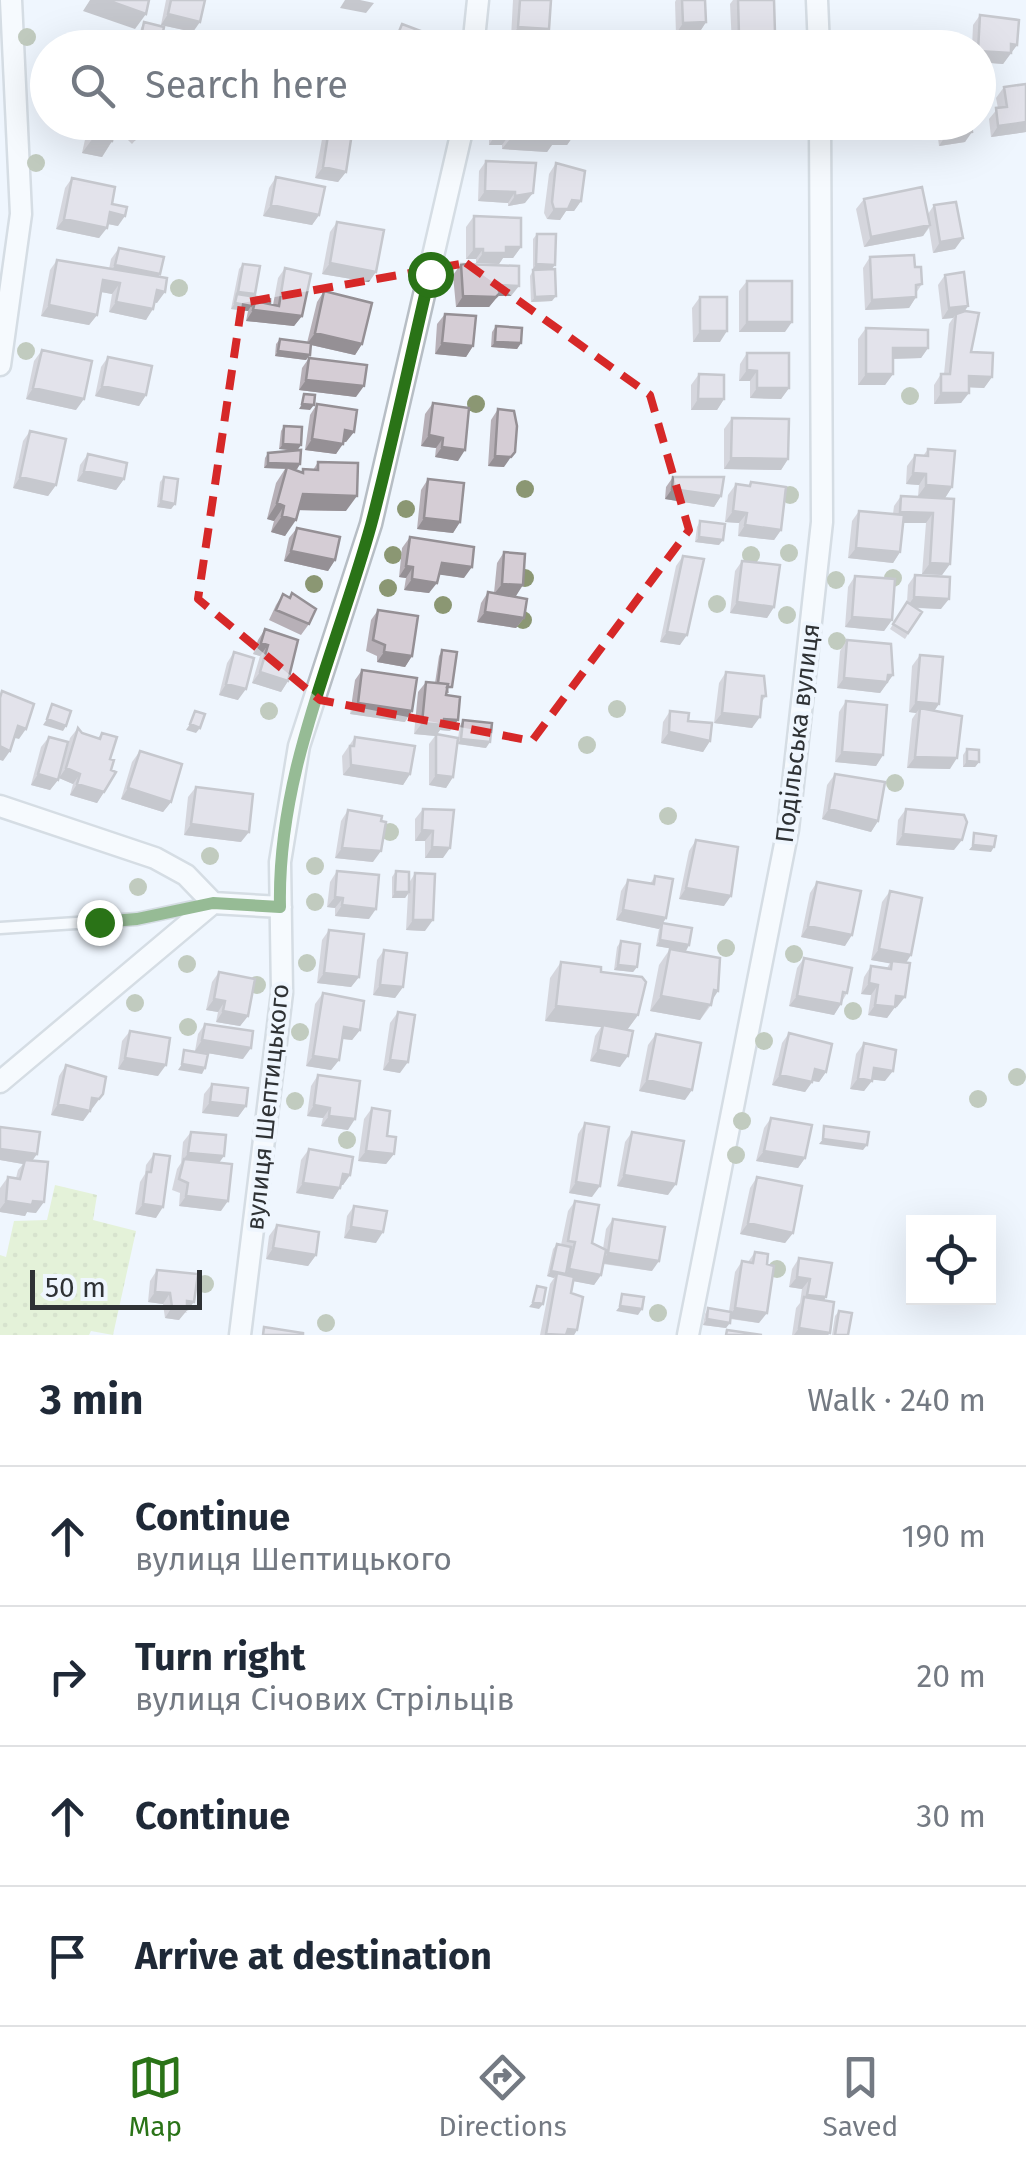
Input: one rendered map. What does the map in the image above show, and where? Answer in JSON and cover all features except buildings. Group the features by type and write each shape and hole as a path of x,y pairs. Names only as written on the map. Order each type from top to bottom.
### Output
{"street":[{"path":"0,365 22,214 12,0"},
{"path":"475,30 478,0"},
{"path":"817,0 818,30"},
{"name":"вулиця Шептицького","path":"240,1335 282,994 280,862 299,746 371,524 460,140"},
{"name":"Подільська вулиця","path":"688,1335 792,791 822,522 820,140"},
{"path":"0,806 156,858 186,875 213,903 280,907"},
{"path":"0,1082 213,903"}],"lane":[{"path":"0,928 137,919 213,903"}],"highlighted area":[{"path":"466,263 650,395 689,530 532,741 320,700 198,599 242,303"}],"green space":[{"path":"55,1185 97,1195 93,1220 136,1231 113,1335 91,1331 89,1335 0,1335 0,1255 6,1257 14,1221 47,1220"}],"route":[{"path":"99,922 137,919 213,903 280,907 280,862 299,746 371,524 430,274"}]}
